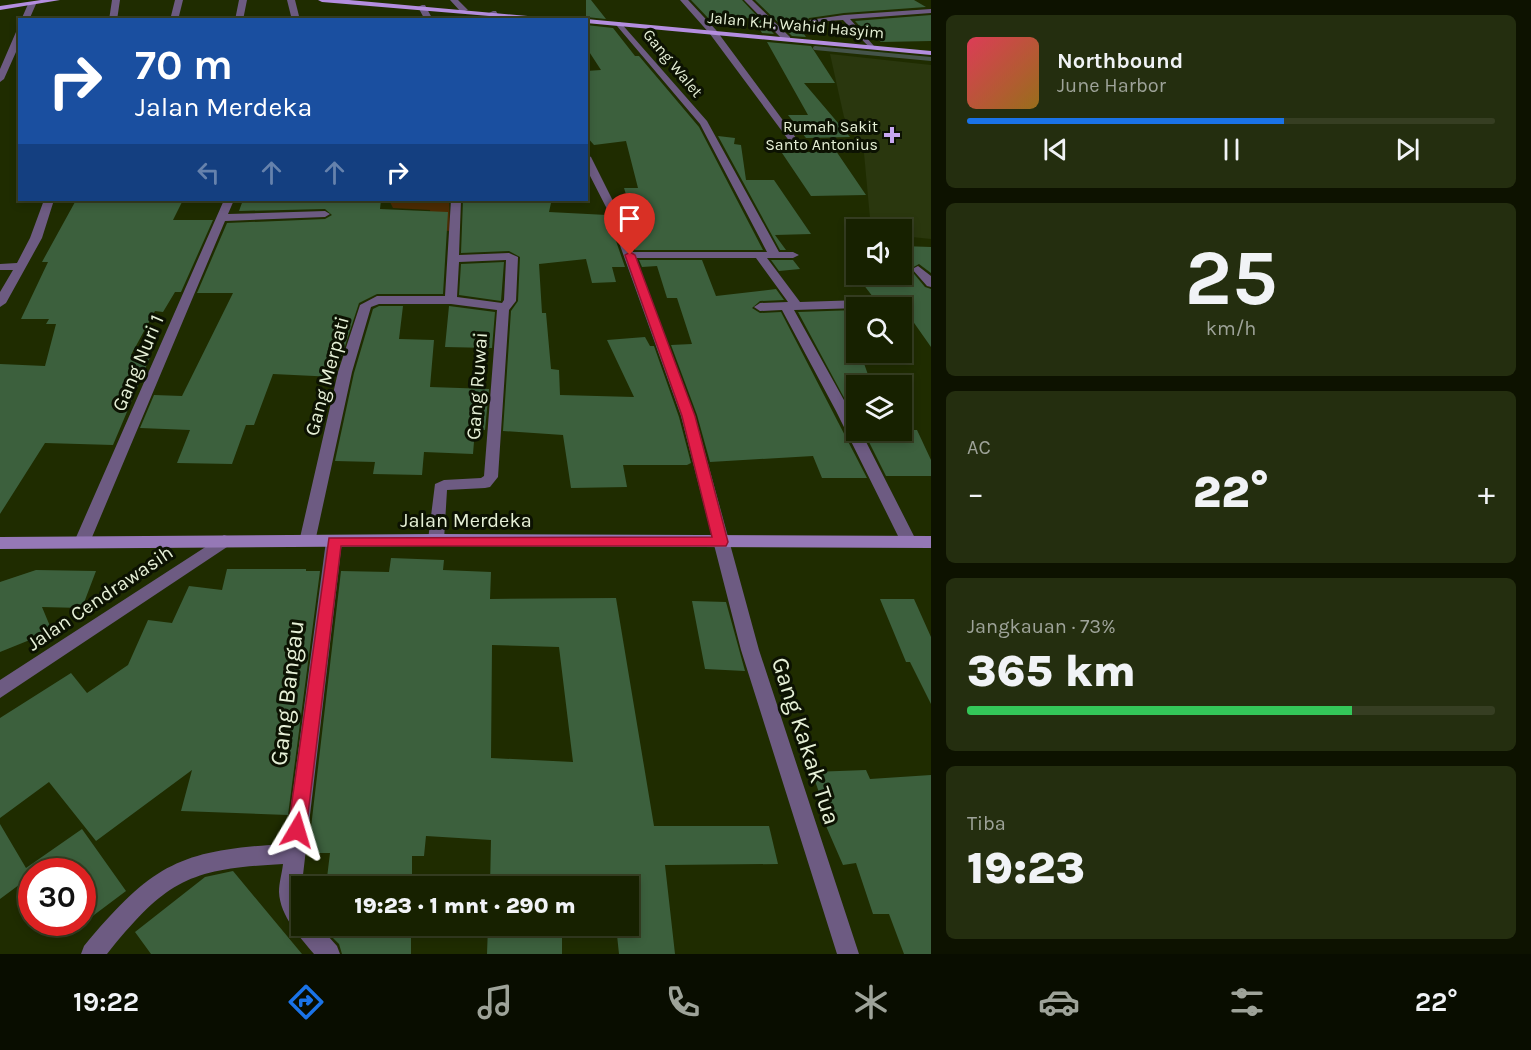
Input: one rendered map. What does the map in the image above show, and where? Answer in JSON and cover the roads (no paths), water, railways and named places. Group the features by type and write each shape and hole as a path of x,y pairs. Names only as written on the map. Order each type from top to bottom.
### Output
{"main road":[{"path":"0,8 56,0"},
{"path":"322,0 464,10 495,16 532,18"},
{"name":"Jalan K.H. Wahid Hasyim","path":"588,21 931,53"}],"street":[{"path":"113,18 116,0"},
{"path":"174,18 178,0"},
{"path":"239,18 243,0"},
{"path":"291,0 296,18"},
{"path":"454,0 464,10"},
{"path":"684,0 713,32 796,144"},
{"path":"748,0 787,39"},
{"path":"26,18 32,3"},
{"path":"422,7 428,18"},
{"path":"813,20 931,11"},
{"path":"844,17 870,46"},
{"name":"Gang Walet","path":"620,24 704,123 775,255"},
{"path":"0,79 18,37"},
{"name":"Gang Kakak Tua","path":"588,161 612,208 688,416 750,650 848,954"},
{"path":"0,303 36,238 50,201"},
{"name":"Gang Nuri 1","path":"82,542 229,201"},
{"path":"452,300 456,201"},
{"path":"221,218 325,214"},
{"path":"454,259 485,259 508,255 512,257 510,301 503,309"},
{"path":"630,255 793,255"},
{"path":"759,255 792,306 909,542"},
{"path":"0,267 21,266"},
{"path":"918,269 931,283"},
{"name":"Gang Merpati","path":"307,542 345,372 366,305 377,300 452,300"},
{"name":"Gang Ruwai","path":"436,532 439,489 444,485 485,483 491,477 503,309 497,304 452,300"},
{"path":"760,307 846,304"},
{"name":"Jalan Merdeka","path":"0,543 307,542 436,532 721,542 931,542"},
{"name":"Jalan Cendrawasih","path":"0,690 224,541"},
{"name":"Gang Bangau","path":"292,876 334,541"},
{"path":"92,954 146,894 163,881 189,867 219,859 294,853"},
{"path":"314,936 329,954"}],"waterway":[{"path":"815,48 931,59"}],"place":[{"name":"Rumah Sakit Santo Antonius","path":"892,135"}]}
